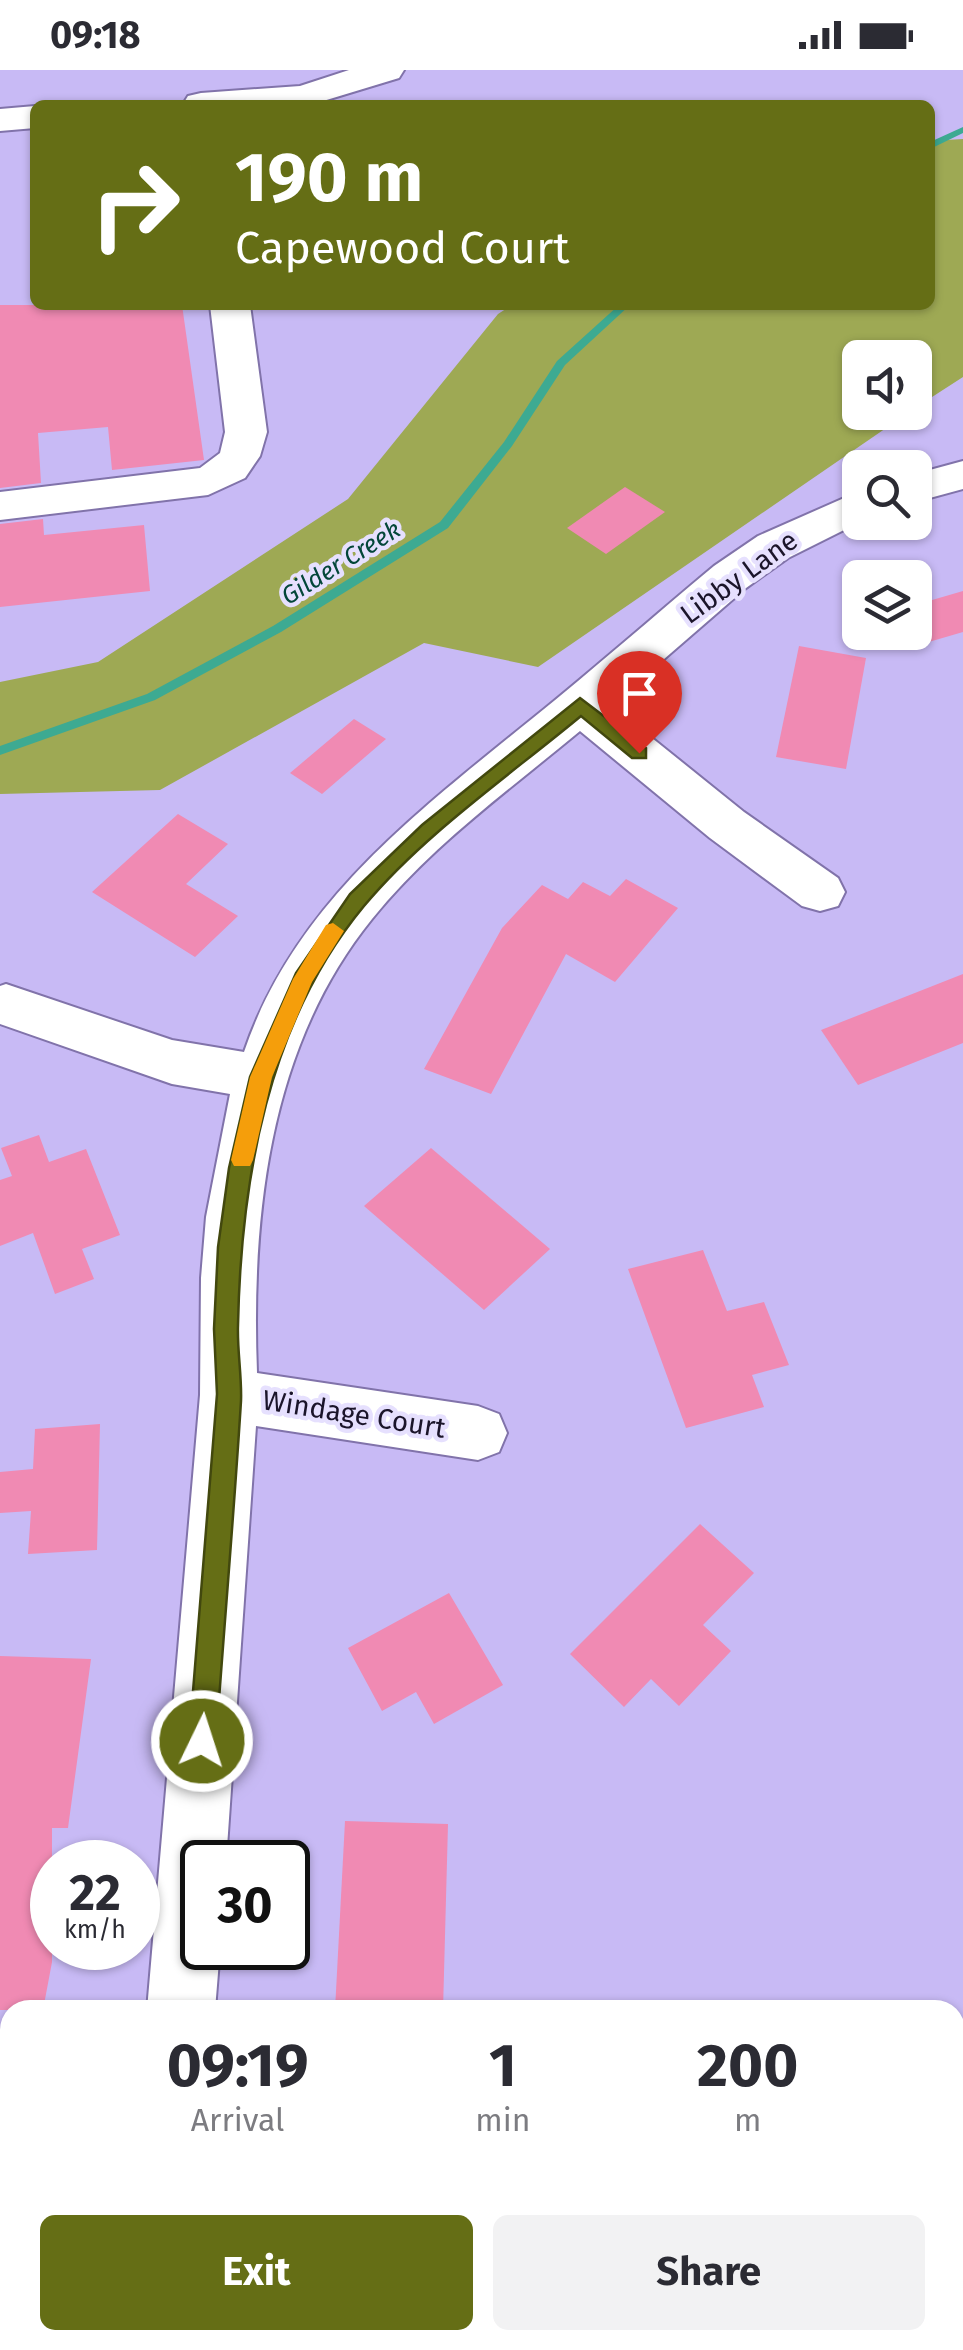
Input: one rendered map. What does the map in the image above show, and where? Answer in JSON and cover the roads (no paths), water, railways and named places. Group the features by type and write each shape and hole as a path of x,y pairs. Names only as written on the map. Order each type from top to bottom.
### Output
{"street":[{"path":"252,100 303,96 386,70"},
{"path":"0,120 30,118"},
{"path":"0,506 208,481 236,464 245,449 246,432 231,310"},
{"path":"932,484 963,476"},
{"name":"Libby Lane","path":"182,2000 229,1394 226,1329 230,1247 240,1168 261,1077 303,979 357,900 430,830 730,577 772,547 842,514"},
{"path":"580,705 727,826 820,892"},
{"path":"6,1004 172,1062 261,1077"},
{"name":"Windage Court","path":"229,1394 478,1433"}],"waterway":[{"name":"Gilder Creek","path":"935,144 963,130"},
{"name":"Gilder Creek","path":"0,751 151,697 277,629 444,525 508,444 561,363 619,310"}]}
